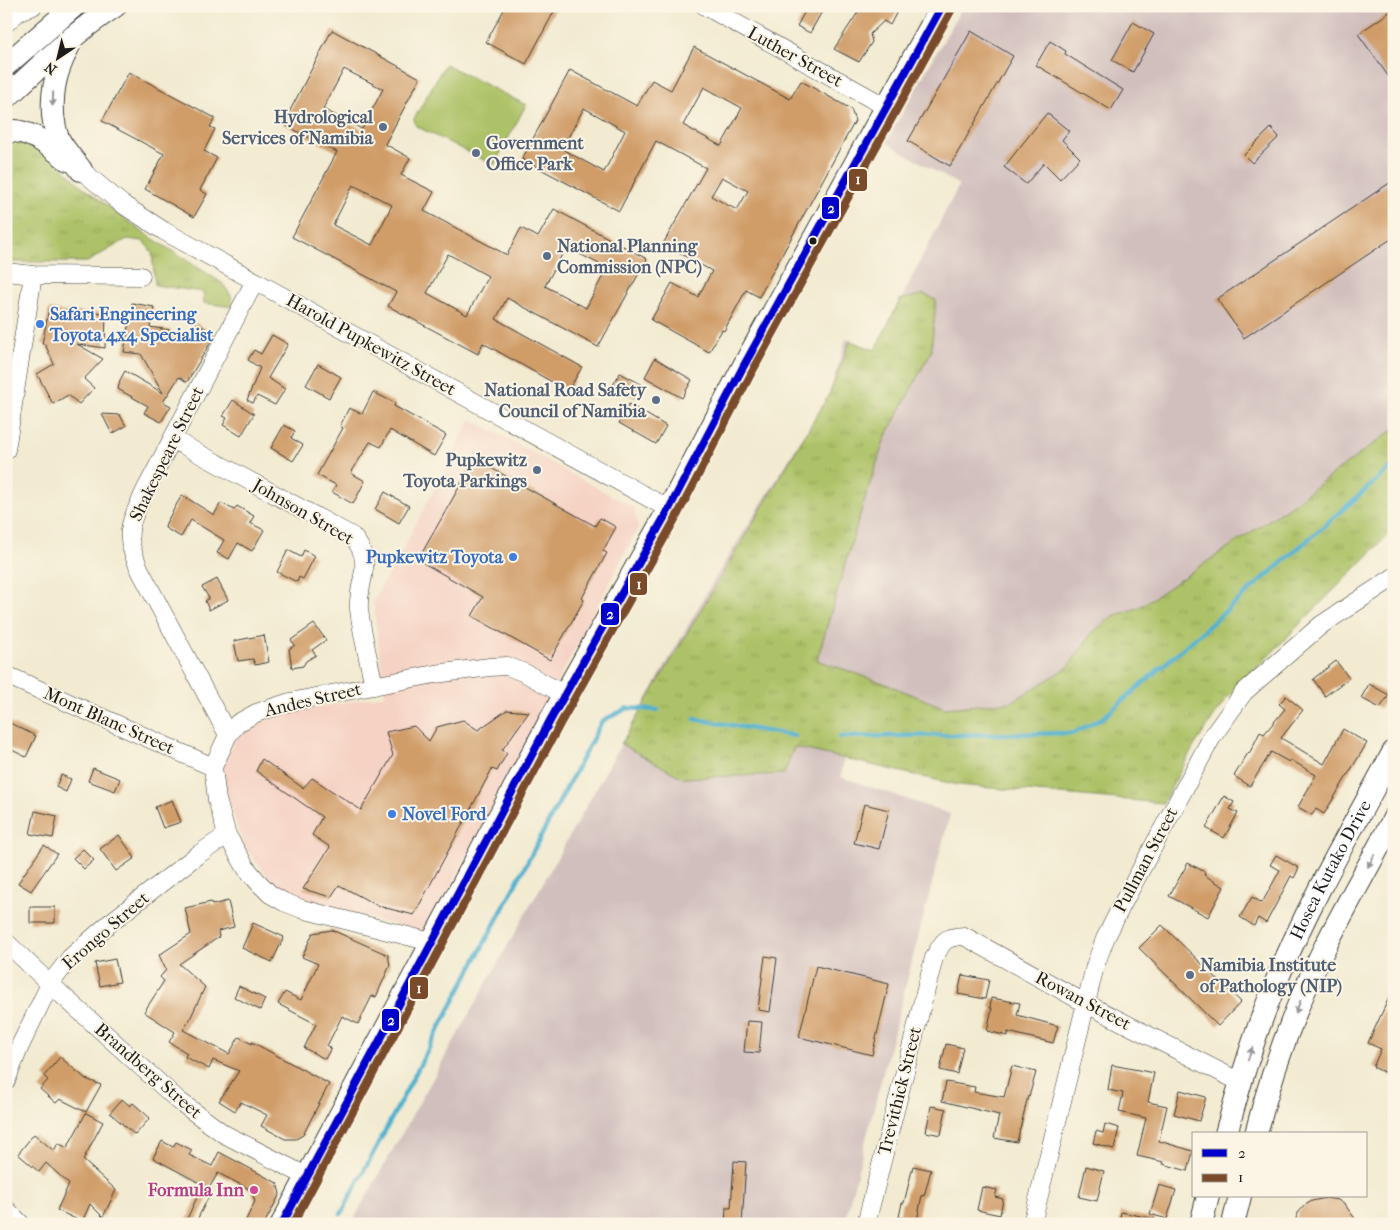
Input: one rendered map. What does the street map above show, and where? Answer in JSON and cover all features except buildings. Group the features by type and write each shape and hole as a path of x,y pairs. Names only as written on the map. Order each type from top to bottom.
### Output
{"main road":[{"path":"7,62 74,6"},
{"path":"6,98 73,37 115,6"},
{"path":"282,1224 431,942 565,695 669,509 742,368 942,6"},
{"path":"73,37 58,66 52,100 58,138 81,170"},
{"path":"6,131 30,134 81,170"},
{"name":"Hosea Kutako Drive","path":"1227,1132 1240,1082 1272,992 1309,910 1394,751"},
{"name":"Hosea Kutako Drive","path":"1257,1132 1281,1055 1301,1001 1324,948 1394,818"},
{"path":"1201,1224 1208,1198"},
{"path":"1233,1224 1240,1198"}],"street":[{"path":"19,6 28,6"},
{"path":"6,23 17,12 33,6"},
{"name":"Luther Street","path":"705,6 886,107"},
{"path":"7,62 28,77"},
{"name":"Harold Pupkewitz Street","path":"81,170 129,208 164,231 669,509"},
{"path":"6,272 33,275 140,276"},
{"path":"6,450 33,275"},
{"name":"Shakespeare Street","path":"228,735 141,572 132,552 128,536 132,520 145,490 255,281"},
{"name":"Johnson Street","path":"172,439 352,536 360,545 364,558 359,608 374,686"},
{"name":"Pullman Street","path":"1032,1224 1095,966 1105,939 1120,909 1212,737 1244,692 1321,625 1394,577"},
{"name":"Andes Street","path":"213,767 228,735 238,723 256,713 290,702 435,674 507,666 525,672 565,695"},
{"name":"Mont Blanc Street","path":"6,675 213,767"},
{"path":"213,767 217,800 227,835 246,868 270,894 284,902 337,919 431,942"},
{"name":"Erongo Street","path":"6,1081 20,1046 50,984 70,958 111,922 196,856 227,835"},
{"name":"Rowan Street","path":"934,958 941,944 951,937 964,936 1085,1003 1240,1082"},
{"name":"Brandberg Street","path":"6,942 180,1102 224,1134 306,1176"},
{"name":"Trevithick Street","path":"866,1224 934,958"},
{"path":"6,1209 21,1224"}],"shaded area":[{"path":"963,6 1394,6 1394,479 1082,727 846,744 841,777 950,814 844,1224 351,1224 713,581 829,395 846,339 875,350 959,185 886,142"},
{"path":"471,419 634,508 638,528 426,934 294,896 273,884 243,844 219,770 237,737 256,724 295,711 385,695 373,601 404,547"}],"green space":[{"path":"445,64 526,105 494,165 416,126 414,119"},
{"path":"6,141 29,144 53,158 84,188 141,231 222,283 231,295 233,307 204,303 203,292 155,285 152,252 143,241 127,239 87,262 6,262"},
{"path":"924,294 936,300 931,352 885,438 861,511 817,660 886,684 945,708 1012,702 1068,667 1092,633 1113,616 1138,608 1287,508 1394,429 1394,529 1226,699 1194,746 1163,803 958,785 794,747 784,774 683,778 621,744 829,395 850,341 875,350 900,300"}],"waterway":[{"path":"840,737 1074,733 1104,717 1394,465"},
{"path":"341,1214 602,721 628,708 658,710"},
{"path":"695,719 795,736"}],"transit line":[{"name":"2","path":"282,1224 551,719 669,509 742,369 942,6"},
{"name":"1","path":"293,1224 560,724 678,514 751,374 951,11"}],"place":[{"name":"Hydrological Services of Namibia","path":"383,127"},
{"name":"Government Office Park","path":"476,153"},
{"name":"National Planning Commission (NPC)","path":"547,256"},
{"name":"Safari Engineering Toyota 4x4 Specialist","path":"40,324"},
{"name":"National Road Safety Council of Namibia","path":"656,400"},
{"name":"Pupkewitz Toyota Parkings","path":"537,470"},
{"name":"Pupkewitz Toyota","path":"513,557"},
{"name":"Novel Ford","path":"392,814"},
{"name":"Namibia Institute of Pathology (NIP)","path":"1190,975"},
{"name":"Formula Inn","path":"254,1190"}]}
